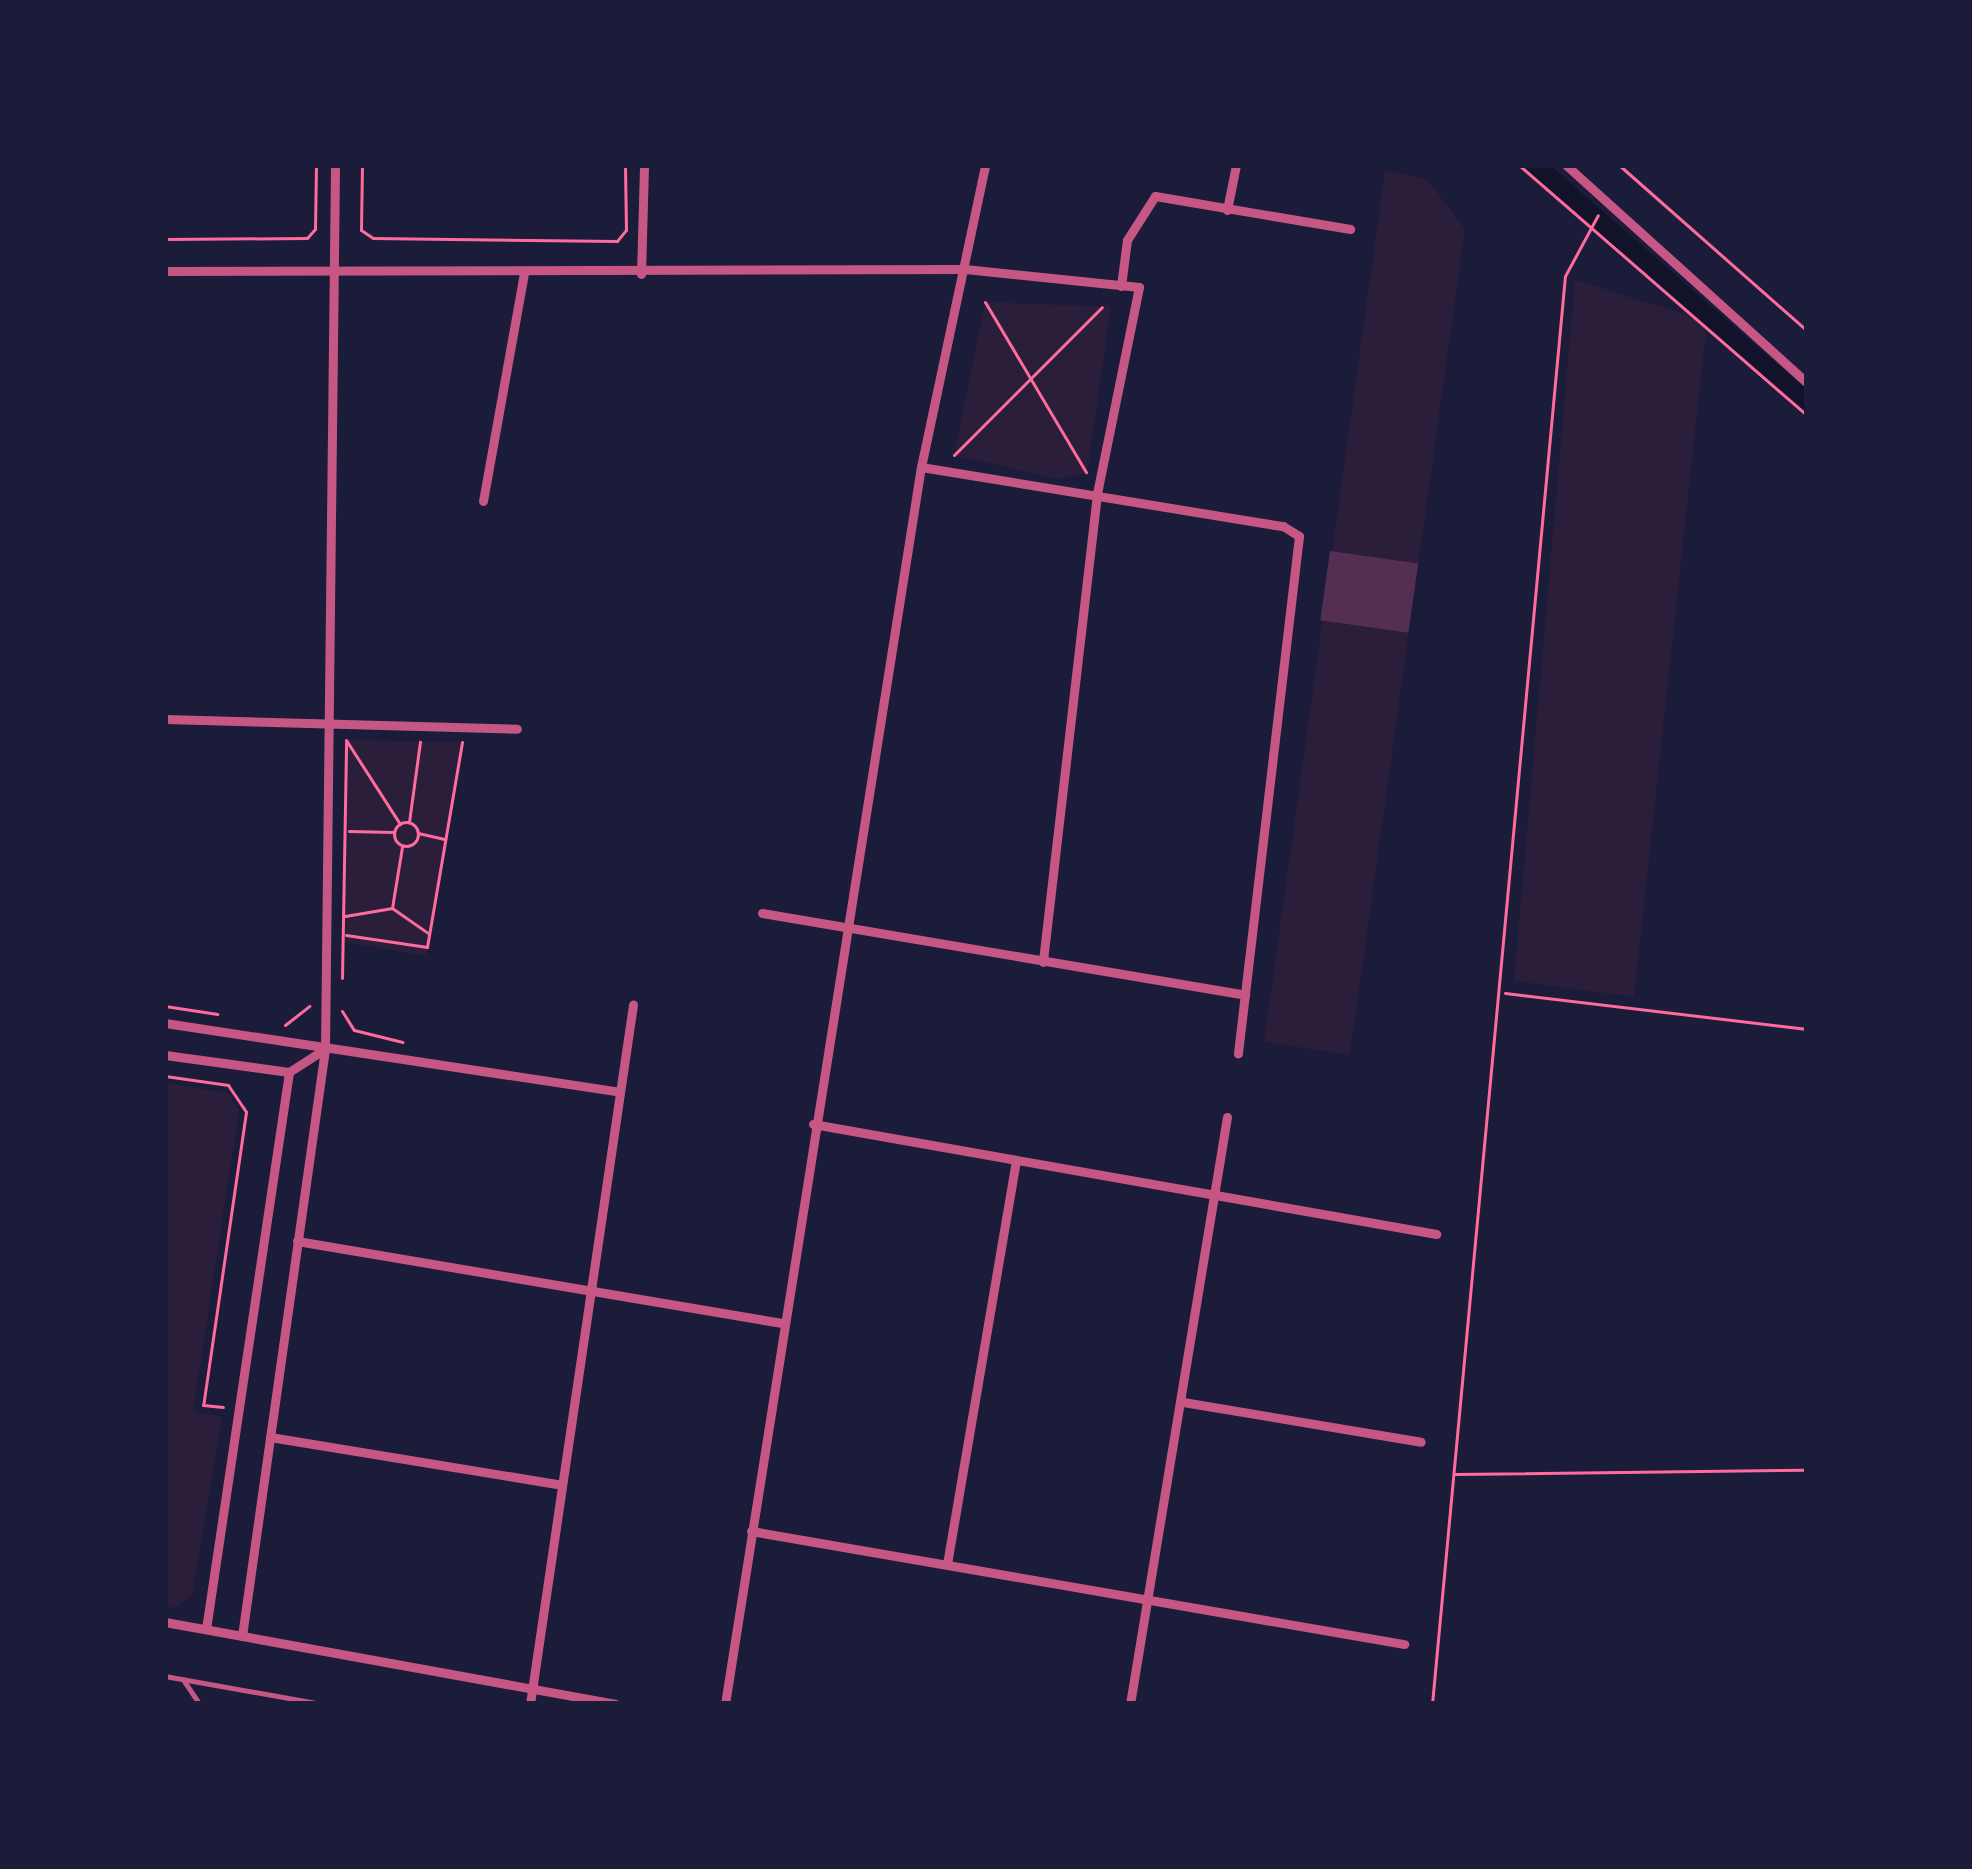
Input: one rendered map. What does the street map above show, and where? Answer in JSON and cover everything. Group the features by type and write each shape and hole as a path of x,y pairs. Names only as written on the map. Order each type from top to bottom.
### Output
{"street":[{"path":"242,1636 325,1049 334,724 334,165"},
{"path":"641,274 644,165"},
{"path":"725,1704 812,1124 921,467 985,165"},
{"path":"1226,210 1236,165"},
{"path":"1566,165 1807,383"},
{"path":"1121,286 1127,240 1155,196 1350,229"},
{"path":"165,271 641,274 965,269 1139,287 1097,494 1043,962"},
{"path":"483,500 524,273"},
{"path":"921,467 1283,526 1299,536 1238,1053"},
{"path":"165,719 517,729"},
{"path":"762,913 1245,995"},
{"path":"530,1704 558,1484 633,1006"},
{"path":"165,1024 620,1092"},
{"path":"165,1055 289,1072 325,1049"},
{"path":"206,1630 289,1072"},
{"path":"1130,1704 1227,1117"},
{"path":"812,1124 1436,1234"},
{"path":"947,1564 1016,1160"},
{"path":"297,1240 782,1323"},
{"path":"1183,1402 1420,1442"},
{"path":"270,1437 558,1484"},
{"path":"751,1531 1404,1644"},
{"path":"165,1622 616,1704"}],"lane":[{"path":"165,1676 322,1704"},
{"path":"183,1679 200,1704"},
{"path":"265,1704 268,1694"}],"path":[{"path":"165,238 307,238 315,229 316,165"},
{"path":"362,165 361,230 373,238 617,241 626,230 625,165"},
{"path":"1519,165 1807,415"},
{"path":"1619,165 1807,331"},
{"path":"1432,1704 1502,992 1565,276 1591,223"},
{"path":"986,302 1087,473"},
{"path":"954,455 1102,307"},
{"path":"342,993 346,740 400,824"},
{"path":"420,741 409,822 418,833 446,839"},
{"path":"345,935 427,947 462,742"},
{"path":"395,832 400,824 409,822"},
{"path":"345,831 395,832"},
{"path":"392,908 402,845 395,832"},
{"path":"402,845 418,833"},
{"path":"345,916 392,908 430,934"},
{"path":"1502,992 1807,1029"},
{"path":"268,1022 288,1025 313,1001"},
{"path":"342,1005 353,1030 407,1043"},
{"path":"165,1006 226,1016"},
{"path":"165,1076 228,1085 246,1112 203,1405 228,1408"},
{"path":"1454,1474 1807,1470"}],"shaded area":[{"path":"1385,170 1428,180 1465,229 1350,1055 1264,1042"},
{"path":"1575,280 1707,321 1634,997 1514,981"},
{"path":"985,302 1111,307 1087,473 1057,479 954,455"},
{"path":"346,740 463,742 426,956 344,942"},
{"path":"165,1083 228,1093 239,1110 193,1412 222,1416 192,1594 176,1608 165,1606"}],"building":[{"path":"1330,551 1418,563 1408,633 1320,620"}],"waterway":[{"path":"1534,165 1807,404"}]}
